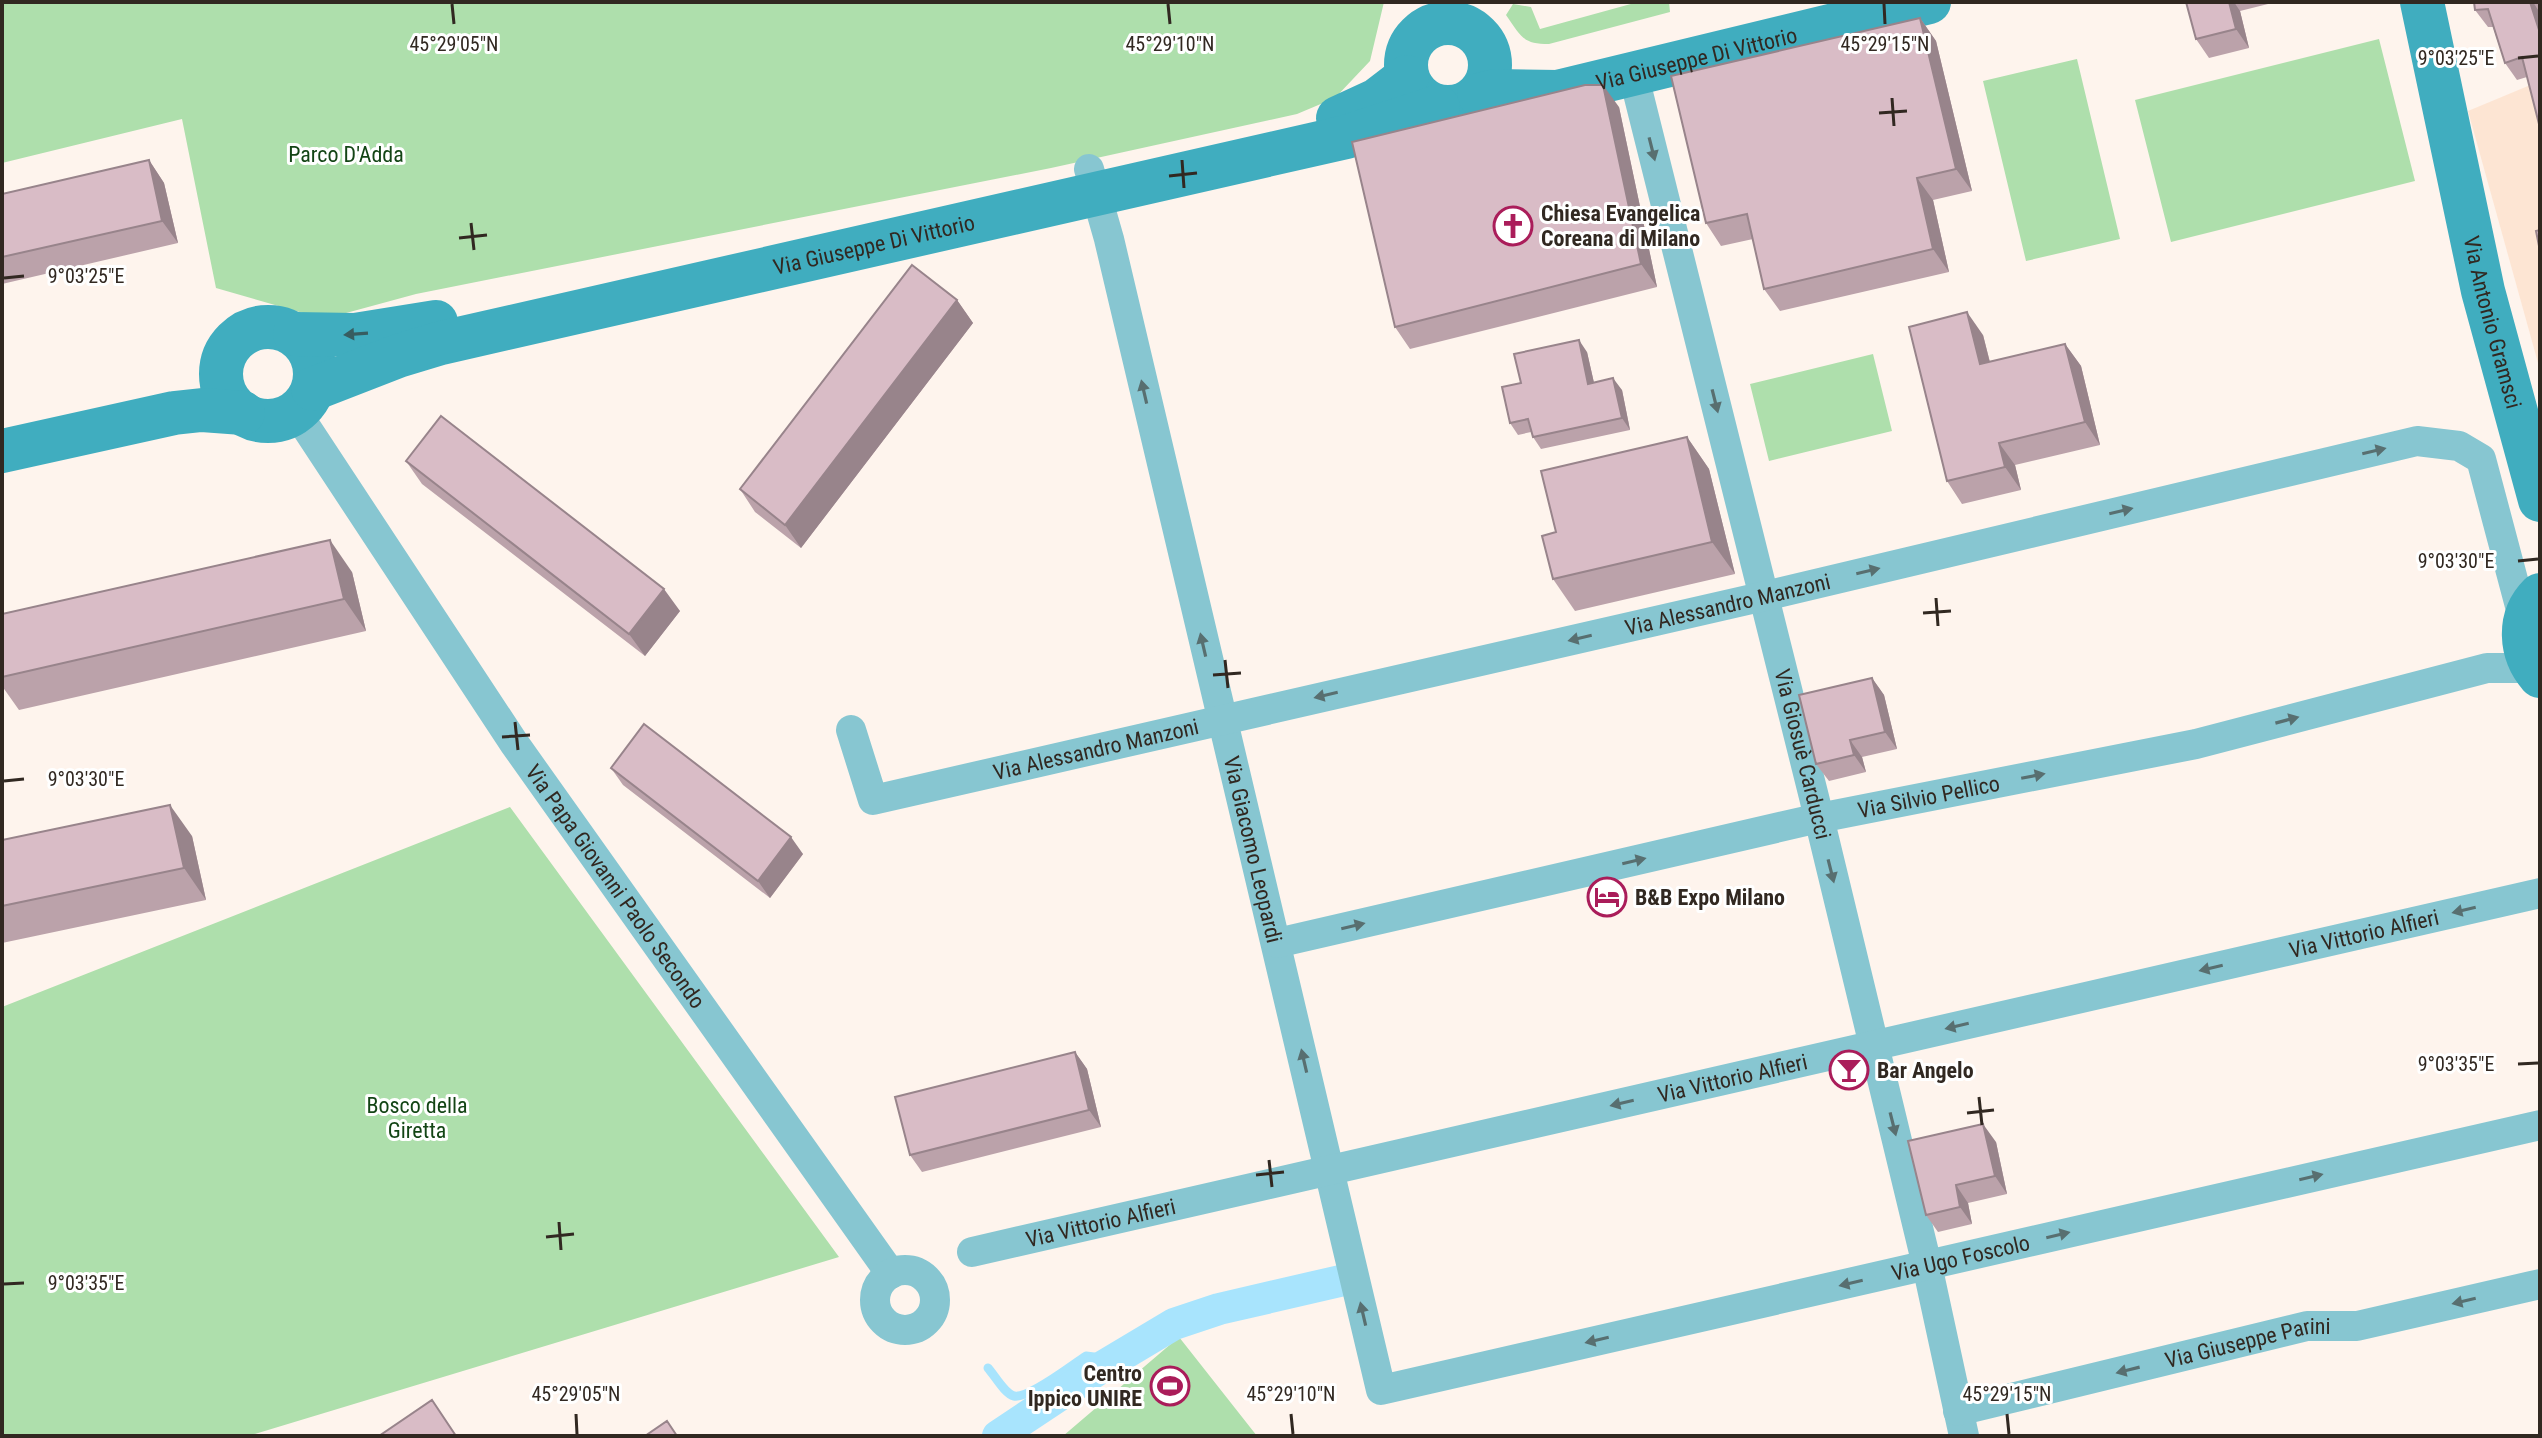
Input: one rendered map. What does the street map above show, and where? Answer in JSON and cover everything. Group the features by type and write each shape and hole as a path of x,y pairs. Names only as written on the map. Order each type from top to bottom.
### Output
{"street":[{"path":"1408,2 1408,63 1414,91 1424,101 1458,101 1487,82 1491,68 1489,53 1478,35 1445,13 1443,22 1417,36 1408,63"},
{"name":"Via Giuseppe Di Vittorio","path":"295,334 355,335 436,322 734,250 1092,181 1346,137 1495,91 1558,92 1929,2"},
{"name":"Via Antonio Gramsci","path":"2422,2 2483,291 2540,500"},
{"path":"1489,53 1558,92"},
{"name":"Via Giuseppe Di Vittorio","path":"304,401 398,356 441,343 1342,117 1377,100 1408,63"},
{"name":"Via Giosuè Carducci","path":"1633,73 1819,818 1927,1265 1961,1424"},
{"name":"Via Antonio Gramsci","path":"2451,144 2515,318 2540,412"},
{"name":"Via Giacomo Leopardi","path":"1092,181 1277,943 1381,1390"},
{"path":"2,425 170,390 205,376 222,364 233,342 245,332 268,326 295,334 307,346 315,365 316,378 304,401 281,419 256,420 234,406 223,386 222,364"},
{"name":"Via Papa Giovanni Paolo Secondo","path":"304,401 514,743 891,1274"},
{"path":"2,451 174,413 202,410 243,413"},
{"name":"Via Alessandro Manzoni","path":"851,730 873,800 1765,596 2417,441 2459,446 2481,459 2532,610"},
{"path":"2532,610 2526,654 2537,672"},
{"name":"Via Silvio Pellico","path":"1277,943 1819,818 2196,744 2487,668 2537,672"},
{"name":"Via Vittorio Alfieri","path":"972,1252 2540,893"},
{"name":"Via Ugo Foscolo","path":"1381,1390 2540,1125"},
{"name":"Via Giuseppe Parini","path":"1961,1424 2307,1326 2357,1326 2540,1284"}],"shaded area":[{"path":"2540,81 2540,370 2468,111"}],"green space":[{"name":"Parco D'Adda","path":"2,2 1384,2 1370,61 1335,98 1297,114 1051,168 416,294 324,319 216,288 182,119 2,163"},
{"path":"1638,2 1669,2 1670,12 1549,44 1527,40 1506,15 1513,4 1531,7 1540,29"},
{"path":"2379,39 2415,181 2171,242 2135,100"},
{"path":"2077,59 2120,239 2026,261 1983,81"},
{"path":"1873,354 1892,431 1769,461 1750,384"},
{"name":"Bosco della Giretta","path":"510,807 839,1257 248,1436 2,1436 2,1007"},
{"name":"Centro Ippico UNIRE","path":"1179,1337 1257,1436 1063,1436"}],"building":[{"path":"2186,2 2229,2 2236,29 2196,39"},
{"path":"2474,2 2530,2 2540,33 2540,128 2522,57 2505,63 2488,9 2475,10"},
{"path":"1920,18 1956,169 1917,178 1933,249 1764,289 1747,214 1706,223 1671,76"},
{"name":"Chiesa Evangelica Coreana di Milano","path":"1585,85 1603,85 1641,264 1395,327 1352,142"},
{"path":"149,160 162,221 2,257 2,194"},
{"path":"2540,230 2540,251 2536,231"},
{"path":"912,265 957,300 785,525 740,489"},
{"path":"1967,312 1980,364 2065,344 2085,422 1999,443 2005,467 1947,481 1909,327"},
{"path":"1579,340 1588,384 1613,378 1622,418 1533,437 1528,419 1510,423 1502,387 1521,383 1514,354"},
{"path":"441,416 664,589 629,634 406,461"},
{"path":"1687,437 1712,542 1553,579 1542,536 1556,532 1541,471"},
{"path":"330,540 344,599 2,677 2,614"},
{"path":"1872,678 1885,732 1850,740 1854,755 1816,764 1799,695"},
{"path":"644,724 791,837 758,881 611,768"},
{"path":"170,805 184,868 2,906 2,840"},
{"path":"1075,1052 1089,1110 910,1155 895,1097"},
{"path":"1983,1124 1995,1176 1956,1185 1960,1207 1926,1215 1908,1141"},
{"path":"432,1400 456,1436 379,1436"},
{"path":"667,1421 677,1436 645,1436"}],"waterway":[{"path":"998,1436 1174,1324 1219,1309 1340,1281"},
{"path":"988,1368 1014,1396 1040,1387 1086,1356 1094,1357 1102,1367"}],"place":[{"name":"Chiesa Evangelica Coreana di Milano","path":"1513,226"},
{"name":"B&B Expo Milano","path":"1607,897"},
{"name":"Bar Angelo","path":"1849,1070"},
{"name":"Centro Ippico UNIRE","path":"1170,1386"}]}
